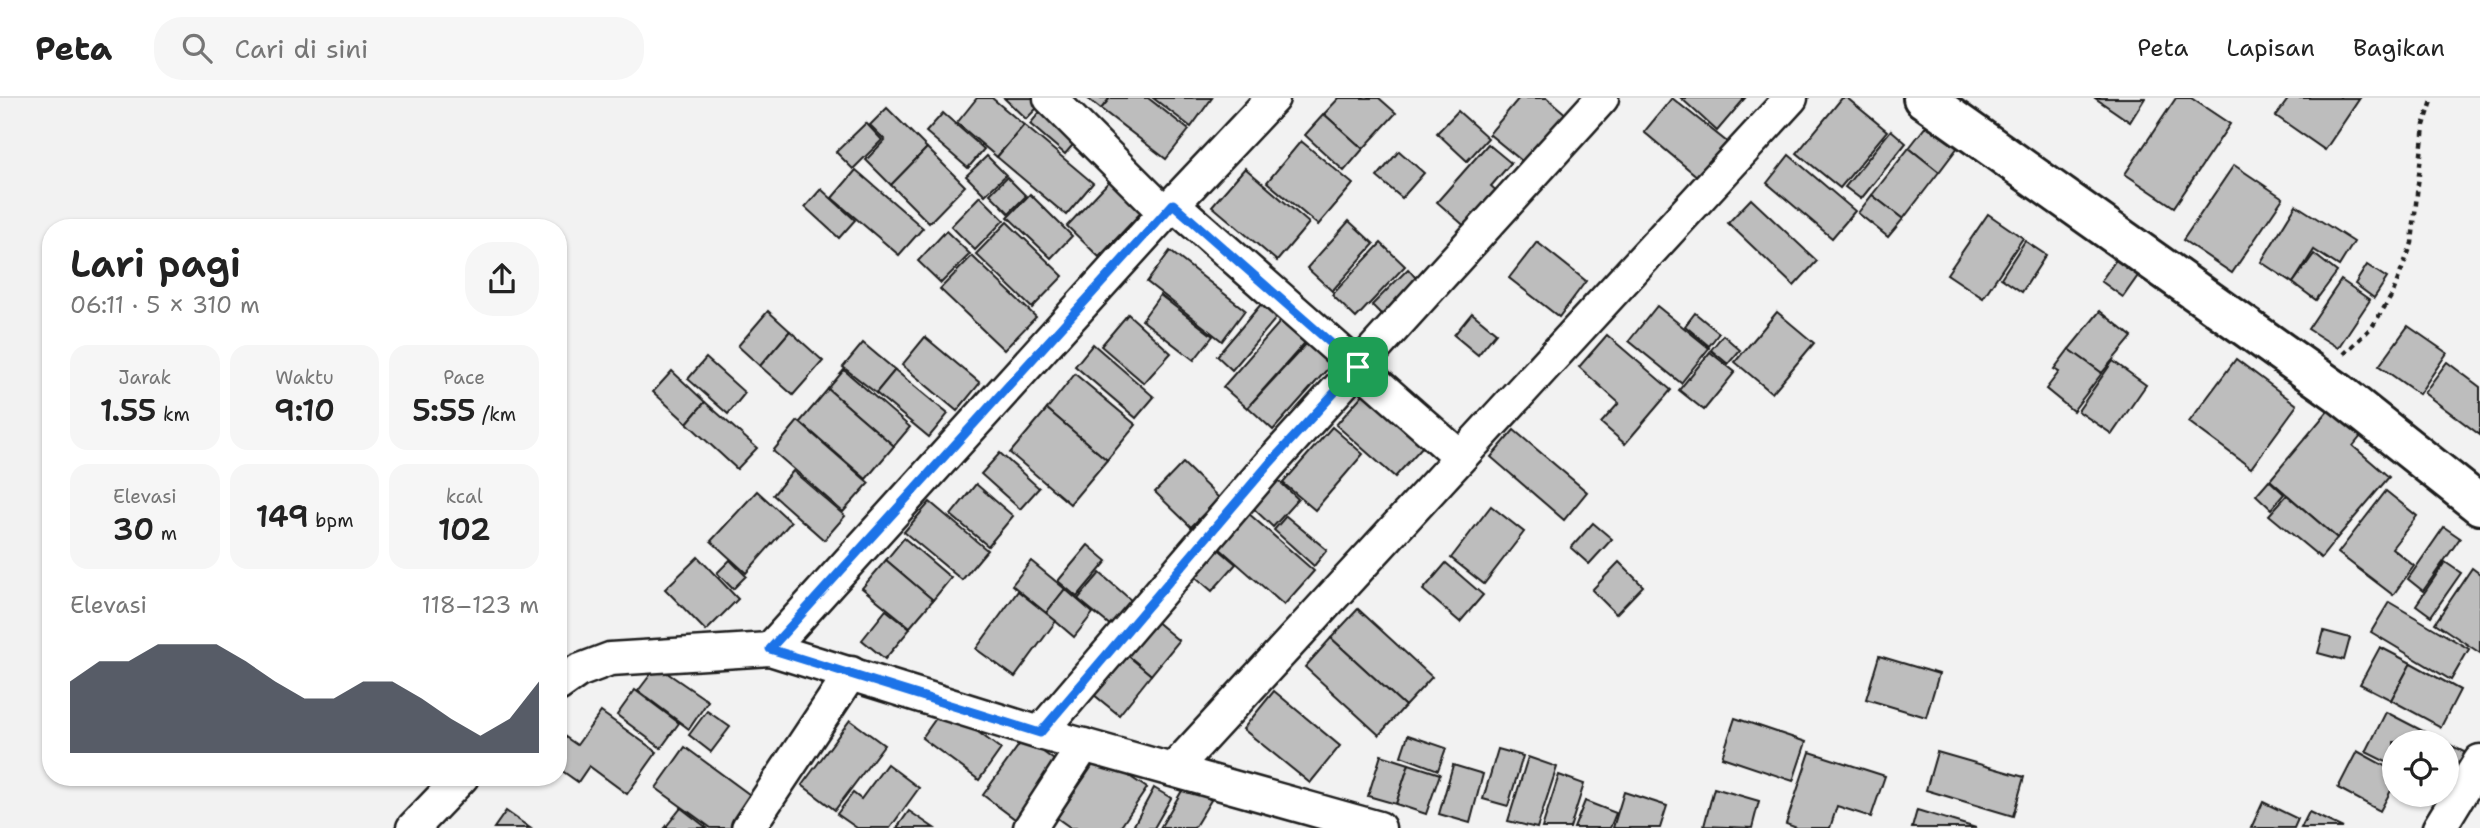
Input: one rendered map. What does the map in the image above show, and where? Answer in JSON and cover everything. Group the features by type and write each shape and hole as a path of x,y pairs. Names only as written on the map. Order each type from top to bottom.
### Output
{"street":[{"path":"1050,98 1169,208 1459,456"},
{"path":"770,649 1169,208 1273,98"},
{"path":"1040,733 1269,464 1602,98"},
{"path":"1173,770 1791,98"},
{"path":"1923,98 2339,394 2480,505"},
{"path":"567,679 578,671 610,659 770,649 1040,733 1173,770 1304,817 1379,828"},
{"path":"748,828 851,673"},
{"path":"1030,828 1084,745"},
{"path":"2438,828 2480,761"},
{"path":"413,828 453,786"}],"path":[{"path":"2339,394 2372,327 2392,295 2412,243 2424,125 2433,98"}],"building":[{"path":"977,98 992,98 1024,125 997,157 957,123"},
{"path":"1004,98 1045,98 1046,99 1026,119"},
{"path":"1087,98 1110,98 1101,109"},
{"path":"1110,98 1148,98 1189,130 1166,159 1101,109"},
{"path":"1153,98 1212,98 1191,127"},
{"path":"1339,98 1379,98 1396,113 1363,149 1324,114"},
{"path":"1519,98 1547,98 1568,116 1527,165 1489,134"},
{"path":"1672,98 1727,142 1698,177 1644,132"},
{"path":"1681,98 1745,98 1717,131"},
{"path":"1842,98 1847,98 1887,131 1840,188 1797,153"},
{"path":"2095,98 2145,98 2130,122"},
{"path":"2176,98 2191,98 2230,124 2174,207 2125,174"},
{"path":"2289,98 2360,98 2325,150 2276,116"},
{"path":"1047,103 1083,133 1065,154 1030,124"},
{"path":"887,108 927,148 891,185 866,160 885,140 870,125"},
{"path":"1458,111 1488,138 1467,161 1437,133"},
{"path":"1937,112 1967,135 1939,172 1909,148"},
{"path":"943,113 984,149 968,168 926,132"},
{"path":"1324,114 1363,149 1344,171 1305,135"},
{"path":"866,123 882,140 853,169 836,152"},
{"path":"1024,125 1093,183 1066,215 997,157"},
{"path":"1891,130 1906,143 1861,199 1845,187"},
{"path":"1301,141 1353,184 1318,225 1267,182"},
{"path":"1488,144 1511,163 1491,186 1507,200 1476,236 1437,202"},
{"path":"927,148 965,186 929,223 891,185"},
{"path":"1909,148 1939,172 1903,219 1872,195"},
{"path":"1399,151 1424,173 1402,198 1377,177"},
{"path":"1789,155 1855,211 1832,238 1767,183"},
{"path":"987,156 1006,175 985,195 966,176"},
{"path":"2234,165 2283,198 2232,273 2183,240"},
{"path":"1245,168 1309,223 1277,261 1212,206"},
{"path":"856,170 923,228 899,255 832,198"},
{"path":"1117,173 1149,204 1099,257 1067,226"},
{"path":"1007,177 1026,196 1009,213 990,194"},
{"path":"821,189 855,220 839,238 805,207"},
{"path":"1030,194 1072,236 1051,258 1008,217"},
{"path":"1872,195 1903,219 1888,237 1858,213"},
{"path":"980,196 1004,220 975,250 951,226"},
{"path":"1751,199 1817,261 1794,286 1728,223"},
{"path":"2296,205 2354,242 2339,266 2314,250 2293,283 2261,262"},
{"path":"1988,214 2023,238 1983,298 1947,274"},
{"path":"1349,221 1374,244 1332,291 1307,268"},
{"path":"1007,222 1063,276 1032,308 976,254"},
{"path":"946,231 970,254 941,283 918,261"},
{"path":"2025,241 2046,255 2022,292 2001,278"},
{"path":"1537,242 1586,281 1559,317 1509,278"},
{"path":"1381,243 1405,266 1356,318 1332,295"},
{"path":"1170,251 1245,310 1222,341 1147,282"},
{"path":"2120,254 2142,270 2123,297 2101,281"},
{"path":"2314,254 2337,272 2316,300 2293,283"},
{"path":"972,256 1036,317 1004,350 940,289"},
{"path":"2367,265 2387,278 2374,298 2355,284"},
{"path":"1408,269 1425,288 1390,323 1372,305"},
{"path":"2341,280 2370,300 2338,348 2308,329"},
{"path":"1160,295 1213,336 1194,360 1142,320"},
{"path":"1268,296 1284,309 1232,370 1217,356"},
{"path":"1657,306 1709,348 1681,383 1629,341"},
{"path":"768,311 790,331 760,366 738,346"},
{"path":"2100,311 2132,337 2102,373 2069,349"},
{"path":"1777,312 1814,343 1772,393 1735,362"},
{"path":"1472,313 1496,333 1478,355 1454,335"},
{"path":"1695,313 1719,333 1709,346 1685,326"},
{"path":"1128,314 1171,353 1144,383 1101,346"},
{"path":"1287,314 1311,336 1247,408 1223,387"},
{"path":"2408,326 2447,353 2419,394 2379,366"},
{"path":"790,331 823,361 793,395 760,366"},
{"path":"1607,335 1671,390 1625,444 1601,423 1619,403 1579,367"},
{"path":"1723,335 1740,350 1728,364 1711,350"},
{"path":"925,337 980,383 957,411 902,365"},
{"path":"1308,342 1332,364 1273,430 1248,407"},
{"path":"863,343 895,370 876,393 843,367"},
{"path":"1093,344 1154,397 1136,418 1075,366"},
{"path":"2069,349 2102,373 2073,411 2046,389 2059,372 2054,369"},
{"path":"1710,352 1735,372 1704,410 1679,390"},
{"path":"706,358 745,393 728,414 688,379"},
{"path":"2236,359 2297,405 2251,468 2189,422"},
{"path":"2113,361 2146,385 2112,434 2078,411"},
{"path":"2447,362 2480,387 2480,435 2424,393"},
{"path":"844,370 910,427 894,446 828,389"},
{"path":"895,370 948,414 929,437 876,393"},
{"path":"672,371 705,402 687,423 653,392"},
{"path":"1075,374 1136,425 1107,460 1047,409"},
{"path":"828,389 894,446 866,479 800,422"},
{"path":"1364,393 1423,446 1395,477 1336,425"},
{"path":"2338,399 2369,426 2353,446 2389,477 2337,538 2270,480"},
{"path":"705,402 757,448 737,469 687,423"},
{"path":"1047,409 1107,460 1070,504 1010,453"},
{"path":"798,421 869,483 843,512 773,451"},
{"path":"1332,427 1363,454 1315,510 1283,483"},
{"path":"1514,430 1587,492 1564,520 1491,457"},
{"path":"1000,453 1039,488 1020,509 981,474"},
{"path":"1183,463 1219,498 1191,527 1155,492"},
{"path":"793,471 845,516 824,540 773,495"},
{"path":"1278,480 1298,499 1273,527 1253,508"},
{"path":"2269,480 2284,494 2271,509 2256,495"},
{"path":"976,484 1013,516 988,546 951,515"},
{"path":"757,491 791,522 746,573 711,541"},
{"path":"2386,491 2417,516 2392,548 2414,566 2393,595 2338,553"},
{"path":"2287,495 2337,538 2321,558 2269,515"},
{"path":"930,502 987,550 962,580 904,532"},
{"path":"1491,506 1524,532 1484,584 1451,558"},
{"path":"1248,513 1314,571 1284,605 1218,547"},
{"path":"1286,516 1327,550 1314,566 1274,530"},
{"path":"1593,523 1612,539 1589,564 1571,548"},
{"path":"2444,527 2460,538 2423,591 2408,579"},
{"path":"904,538 951,578 933,600 886,560"},
{"path":"1088,545 1107,561 1077,597 1058,581"},
{"path":"1215,546 1236,564 1212,591 1191,573"},
{"path":"698,557 738,599 706,631 665,589"},
{"path":"730,560 746,576 733,589 717,573"},
{"path":"886,560 933,600 910,627 862,588"},
{"path":"1031,561 1065,589 1046,613 1012,585"},
{"path":"1619,562 1643,586 1616,614 1592,590"},
{"path":"2445,562 2461,573 2431,616 2416,605"},
{"path":"1446,563 1483,595 1460,622 1423,590"},
{"path":"2472,568 2480,574 2480,653 2435,623"},
{"path":"1100,573 1132,601 1111,626 1078,599"},
{"path":"1065,589 1093,613 1074,637 1046,613"},
{"path":"1018,591 1056,621 1015,677 976,649"},
{"path":"2389,602 2469,649 2451,680 2371,632"},
{"path":"1358,609 1432,677 1405,706 1331,638"},
{"path":"886,610 910,629 885,659 862,640"},
{"path":"1154,620 1179,641 1151,675 1126,654"},
{"path":"2324,631 2350,638 2344,660 2318,653"},
{"path":"1331,638 1405,706 1379,735 1305,667"},
{"path":"2380,647 2411,663 2391,700 2360,684"},
{"path":"1126,654 1151,675 1119,715 1093,694"},
{"path":"1879,656 1939,674 1926,717 1866,699"},
{"path":"2411,663 2460,690 2441,727 2391,700"},
{"path":"657,666 708,701 689,729 638,691"},
{"path":"635,690 679,723 661,748 617,715"},
{"path":"1274,691 1340,746 1310,783 1243,729"},
{"path":"944,707 1001,749 979,780 922,738"},
{"path":"707,711 730,727 711,752 689,735"},
{"path":"601,712 657,752 627,794 589,766 578,782 567,774 567,738 577,745"},
{"path":"2386,712 2421,730 2382,730 2382,760 2366,752"},
{"path":"1735,718 1806,742 1793,781 1722,757"},
{"path":"850,720 884,745 835,810 802,785"},
{"path":"1408,735 1446,748 1438,770 1401,756"},
{"path":"1024,738 1065,768 1023,825 983,795"},
{"path":"685,747 757,800 737,828 711,828 656,788"},
{"path":"1498,749 1523,756 1508,806 1483,799"},
{"path":"2459,750 2466,753 2459,767"},
{"path":"2357,751 2382,765 2380,811 2338,788"},
{"path":"1810,752 1885,776 1871,817 1837,806 1830,828 1797,828 1786,824"},
{"path":"1937,752 2024,777 2013,816 1926,790"},
{"path":"1381,755 1409,764 1396,804 1368,796"},
{"path":"1099,756 1147,788 1120,828 1071,828 1057,818"},
{"path":"1528,757 1557,767 1537,828 1508,821"},
{"path":"887,764 919,788 890,828 857,828 837,814 853,793 861,799"},
{"path":"1409,764 1440,774 1426,814 1396,804"},
{"path":"1453,765 1483,774 1470,823 1439,814"},
{"path":"1559,775 1584,784 1570,828 1542,828"},
{"path":"1186,784 1211,800 1194,828 1160,828"},
{"path":"1154,788 1171,798 1154,828 1139,828 1134,825"},
{"path":"1714,788 1759,801 1752,828 1704,826"},
{"path":"1624,792 1667,806 1660,828 1613,828"},
{"path":"1585,801 1616,813 1610,828 1574,828"},
{"path":"2263,802 2298,819 2294,828 2251,828"},
{"path":"681,808 707,828 665,828"},
{"path":"1917,810 1976,828 1912,828"},
{"path":"506,811 530,828 494,828"},
{"path":"909,811 934,828 897,828"},
{"path":"2309,812 2343,828 2301,828"}],"route":[{"path":"1173,204 1358,367 1269,464 1040,733 770,649 1173,204"}]}
